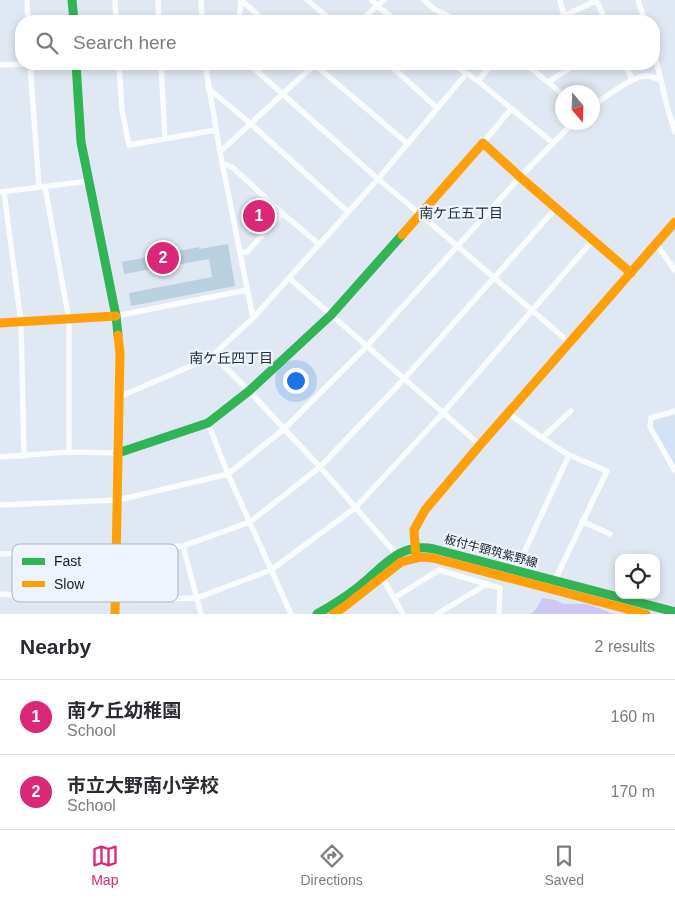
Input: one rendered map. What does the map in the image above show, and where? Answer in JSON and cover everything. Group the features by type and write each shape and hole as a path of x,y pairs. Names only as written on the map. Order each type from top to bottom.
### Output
{"street":[{"path":"27,0 28,15"},
{"path":"72,0 73,15"},
{"path":"115,0 116,15"},
{"path":"158,0 159,15"},
{"path":"201,0 202,15"},
{"path":"240,15 241,0"},
{"path":"241,0 258,15"},
{"path":"307,0 325,15"},
{"path":"372,0 389,15"},
{"path":"367,15 384,0"},
{"path":"424,0 434,9 446,15"},
{"path":"560,0 564,15"},
{"path":"638,0 643,15"},
{"path":"566,15 593,2 598,3 603,15"},
{"path":"0,65 15,64"},
{"path":"31,70 42,187 69,320 69,452"},
{"path":"76,70 81,142 116,316 119,344 117,544"},
{"path":"119,70 122,110 129,144 216,130"},
{"path":"161,70 165,139"},
{"path":"206,70 253,318"},
{"path":"256,70 378,179 570,343"},
{"path":"220,152 308,70"},
{"path":"321,70 408,144"},
{"path":"396,70 437,108"},
{"path":"461,70 478,81 553,143"},
{"path":"478,81 487,70"},
{"path":"533,70 555,88"},
{"path":"548,82 567,70"},
{"path":"628,70 632,79"},
{"path":"658,70 675,132"},
{"path":"119,398 213,355 253,318 378,179 466,74"},
{"path":"600,101 632,79 645,75 653,76 661,81"},
{"path":"208,88 251,124 348,212"},
{"path":"0,457 69,452 118,453 208,424 249,391 330,315 511,109"},
{"path":"0,505 118,500 228,474 284,429 367,346 457,245 566,130"},
{"path":"483,143 631,272"},
{"path":"222,163 232,167 319,244"},
{"path":"24,456 21,322 2,192 89,181"},
{"path":"178,546 250,522 320,467 404,379 556,208"},
{"path":"240,253 247,252 282,213"},
{"path":"416,558 414,530 425,510 675,222"},
{"path":"178,598 197,598 271,570 355,508 443,413 593,240"},
{"path":"656,243 675,271"},
{"path":"289,278 480,445"},
{"path":"0,323 116,316 247,290"},
{"path":"213,355 320,467 399,558"},
{"path":"542,438 571,411"},
{"path":"675,411 651,418 650,427 675,472"},
{"path":"508,413 569,455 606,471 553,585"},
{"path":"208,424 228,474 291,614"},
{"path":"516,570 569,455"},
{"path":"582,521 610,534"},
{"path":"183,546 201,614"},
{"name":"板付牛頸筑紫野線","path":"333,614 382,577 406,550 415,547 427,547 516,570 553,585 646,614"},
{"name":"板付牛頸筑紫野線","path":"317,614 344,607 356,589 399,558 433,558 496,574 675,612"},
{"path":"394,598 439,570 500,588 499,614"},
{"path":"382,577 403,614"},
{"path":"436,614 487,584"}],"shaded area":[{"path":"675,415 675,469 652,428 655,420"},
{"path":"542,598 564,604 587,604 614,614 531,614 537,608"}],"building":[{"path":"228,244 235,286 131,306 129,293 212,277 209,259 124,274 122,262 199,247 199,249"}],"traffic: fast":[{"path":"72,0 73,15"},
{"path":"76,70 81,142 116,316 118,335"},
{"path":"118,453 208,423 249,391 331,315 402,235"},
{"path":"317,614 352,592 392,558 411,549 422,548 434,549 675,612"}],"traffic: slow":[{"path":"402,235 483,143 631,273"},
{"path":"416,558 414,530 425,510 675,222"},
{"path":"0,323 116,316"},
{"path":"116,544 120,353 118,335"},
{"path":"333,614 401,562 421,557 433,558 646,614"},
{"path":"115,602 115,614"}],"place":[{"name":"南ケ丘幼稚園","path":"259,216"},
{"name":"市立大野南小学校","path":"163,258"}],"district":[{"name":"南ケ丘五丁目","path":"461,213"},
{"name":"南ケ丘四丁目","path":"231,358"}]}
